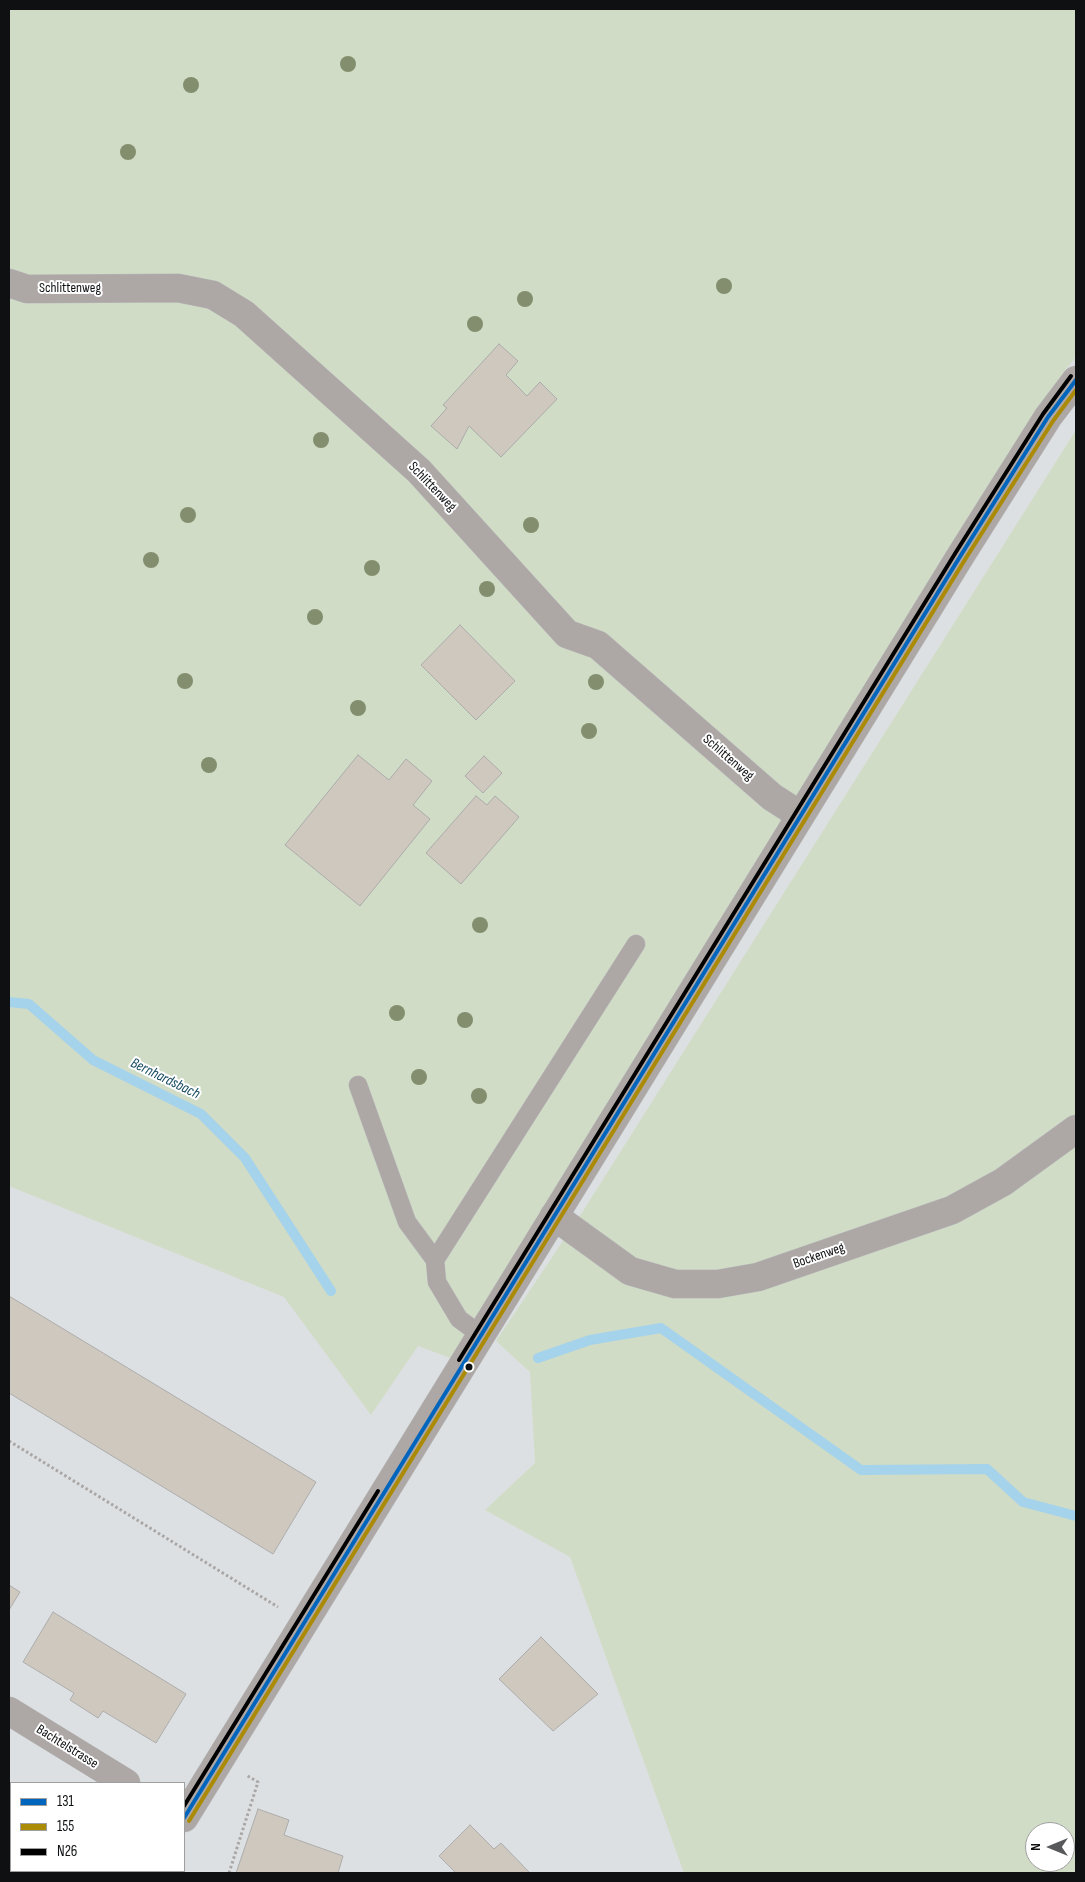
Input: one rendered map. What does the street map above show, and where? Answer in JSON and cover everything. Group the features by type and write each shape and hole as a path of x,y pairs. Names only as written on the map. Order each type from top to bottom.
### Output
{"street":[{"name":"Schlittenweg","path":"9,283 26,289 178,288 213,295 244,314 419,471 567,634 598,645 772,797 800,815"},
{"path":"185,1816 800,815 1048,417 1076,380"},
{"name":"Bockenweg","path":"554,1216 630,1271 675,1284 718,1284 758,1277 952,1210 1004,1182 1076,1129"},
{"name":"Bachtelstrasse","path":"9,1711 124,1782"}],"lane":[{"path":"435,1260 636,944"},
{"path":"358,1085 407,1222 435,1260 437,1282 455,1312 460,1319 481,1335"}],"path":[{"path":"9,1441 304,1623"},
{"path":"220,1759 258,1782 229,1873"}],"green space":[{"path":"9,9 1076,9 1076,357 1066,369 800,815 464,1363 418,1346 371,1415 284,1297 9,1186"},
{"path":"1076,430 1076,1873 684,1873 570,1557 485,1510 535,1463 530,1372 496,1341 583,1211"}],"building":[{"path":"499,344 518,361 506,375 527,396 540,382 557,399 501,457 469,426 457,449 431,426 447,408 443,405"},
{"path":"460,625 515,681 476,720 421,665"},
{"path":"358,755 389,780 406,759 432,781 413,805 430,819 360,906 285,845"},
{"path":"484,756 502,773 483,793 465,776"},
{"path":"476,796 487,805 495,796 519,817 461,884 426,853"},
{"path":"9,1296 316,1482 273,1554 9,1393"},
{"path":"9,1585 20,1592 9,1610"},
{"path":"53,1612 186,1694 156,1743 103,1711 98,1718 70,1700 74,1693 23,1662"},
{"path":"541,1637 598,1694 553,1731 499,1679"},
{"path":"9,1801 10,1872 76,1872 9,1873"},
{"path":"258,1809 289,1820 284,1835 343,1856 338,1873 236,1873"},
{"path":"470,1825 494,1849 501,1843 530,1873 456,1873 439,1856"}],"waterway":[{"name":"Bernhardsbach","path":"9,1002 29,1004 93,1060 201,1114 245,1158 331,1291"},
{"path":"538,1358 590,1340 661,1328 861,1470 987,1469 1023,1502 1076,1516"}],"transit line":[{"name":"N26","path":"459,1360 956,552 1043,414 1071,376"},
{"name":"131","path":"185,1816 961,555 1048,417 1076,380"},
{"name":"155","path":"189,1821 966,558 1053,421 1076,390"},
{"name":"N26","path":"185,1804 378,1491"}]}
